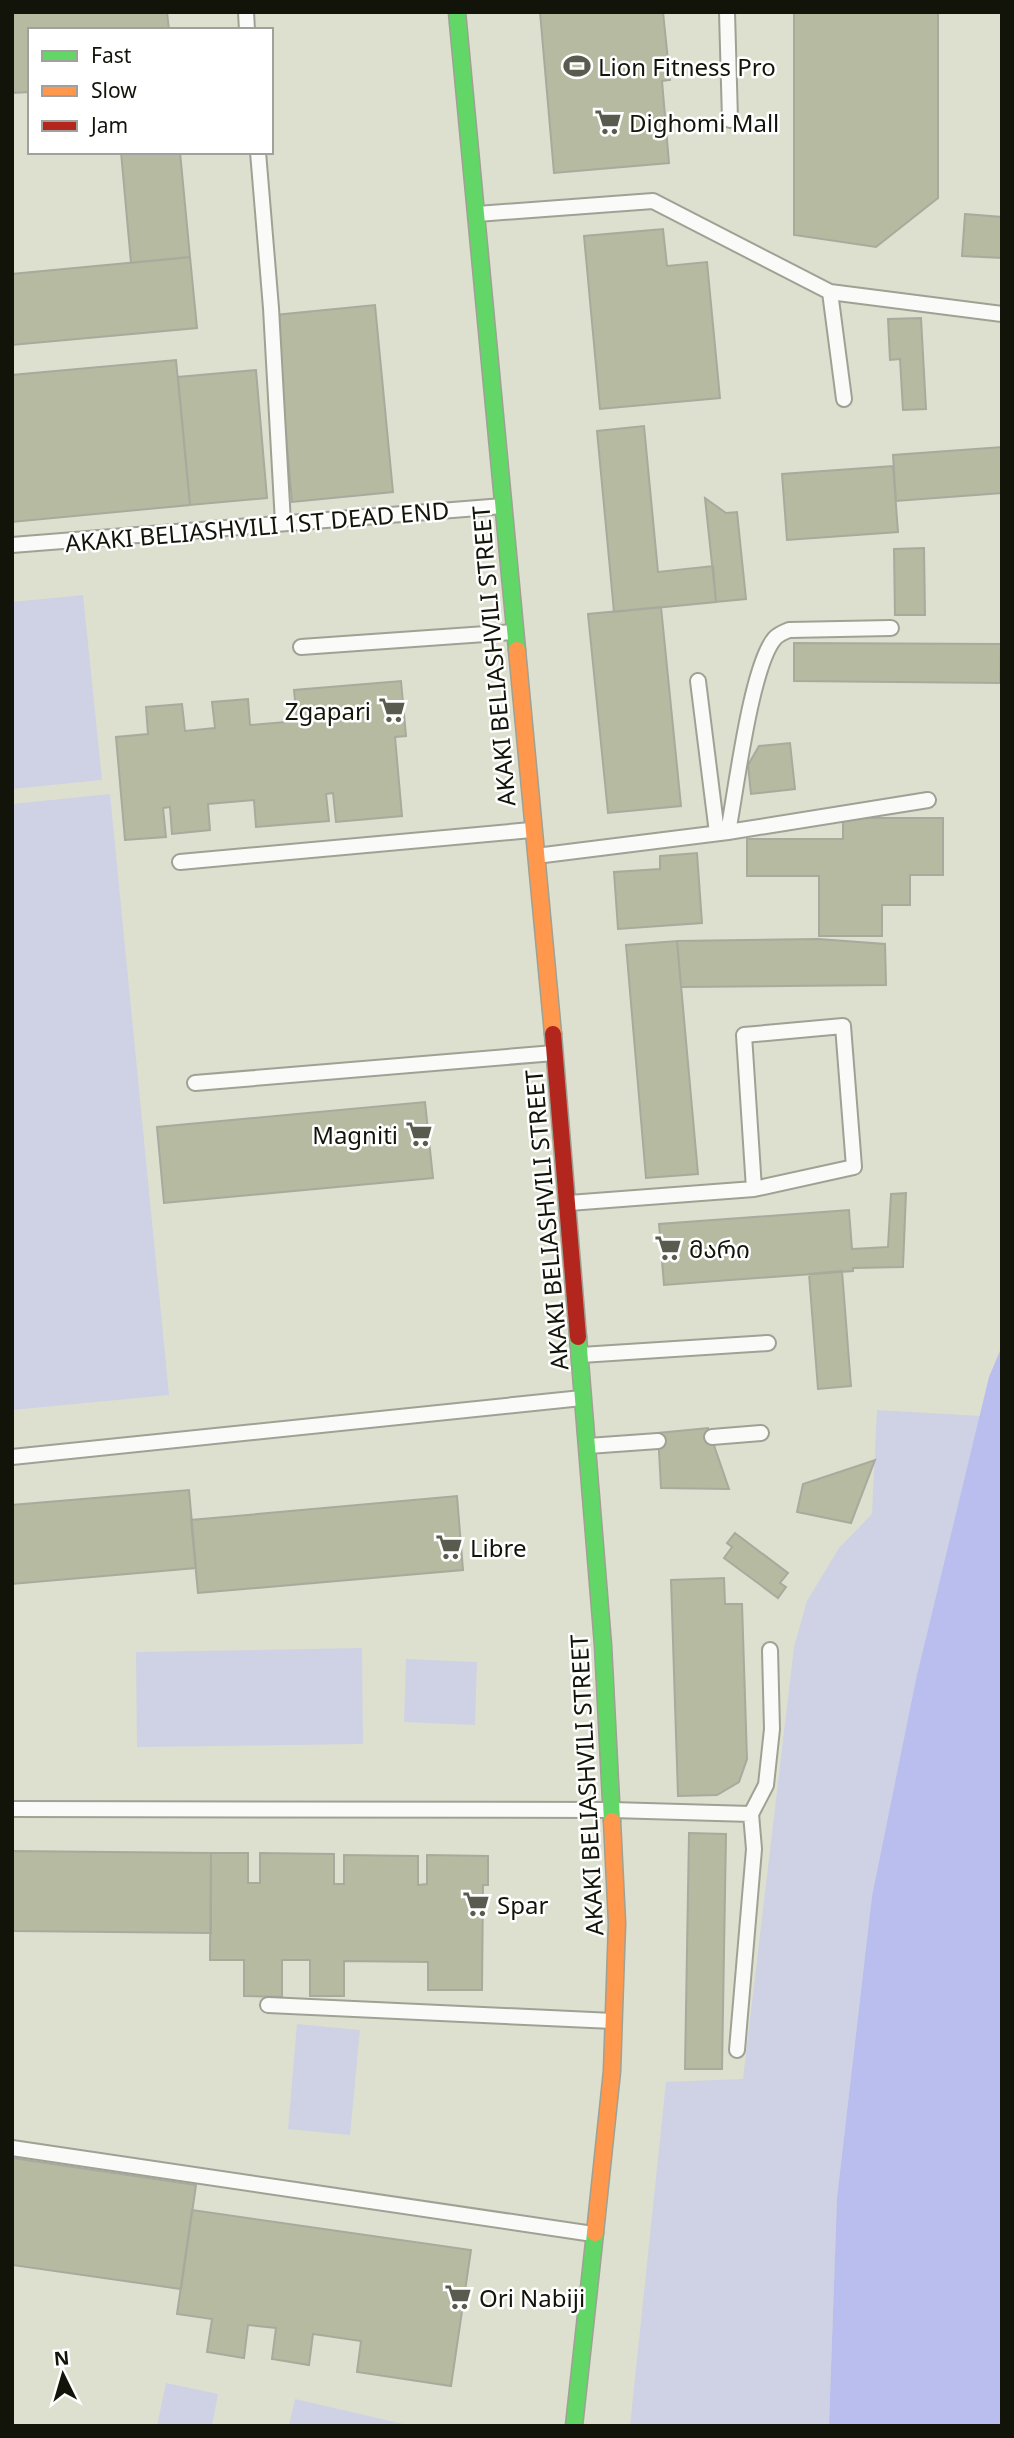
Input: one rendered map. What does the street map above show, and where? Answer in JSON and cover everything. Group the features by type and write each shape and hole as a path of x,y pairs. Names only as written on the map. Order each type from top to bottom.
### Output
{"main road":[{"name":"AKAKI BELIASHVILI STREET","path":"457,12 555,1053 603,1645 612,1810 617,1923 612,2071 574,2426"}],"lane":[{"path":"727,12 730,120"},
{"path":"258,154 271,307 283,523"},
{"path":"476,214 653,201 830,292 1002,314"},
{"path":"830,292 844,399"},
{"name":"AKAKI BELIASHVILI 1ST DEAD END","path":"12,545 503,506"},
{"path":"723,832 756,684 766,652 776,637 789,630 891,628"},
{"path":"301,647 514,632"},
{"path":"698,681 723,832"},
{"path":"535,856 723,832 928,800"},
{"path":"180,862 532,830"},
{"path":"567,1203 754,1189 854,1167 843,1026 744,1035 754,1189"},
{"path":"195,1083 555,1053"},
{"path":"580,1355 768,1343"},
{"path":"12,1457 583,1398"},
{"path":"712,1437 761,1433"},
{"path":"587,1446 659,1441"},
{"path":"737,2050 754,1849 751,1814 766,1785 771,1741 770,1650"},
{"path":"12,1809 612,1810 751,1814"},
{"path":"268,2005 614,2021"},
{"path":"12,2148 594,2235"}],"shaded area":[{"path":"83,595 102,780 12,789 12,602"},
{"path":"110,794 169,1395 12,1410 12,804"},
{"path":"877,1410 980,1416 916,1679 872,1896 837,2198 829,2426 630,2426 666,2082 743,2079 794,1647 807,1601 839,1548 872,1514"},
{"path":"362,1648 363,1744 137,1747 136,1652"},
{"path":"406,1659 477,1662 475,1725 404,1722"},
{"path":"297,2024 360,2030 350,2135 288,2129"},
{"path":"166,2383 218,2394 212,2426 157,2426"},
{"path":"295,2399 412,2426 289,2426"}],"water":[{"path":"1002,1346 1002,2426 829,2426 837,2198 872,1896 916,1679 989,1377"}],"building":[{"path":"12,12 167,12 169,28 28,28 28,92 12,93"},
{"name":"Dighomi Mall","path":"540,12 663,12 670,80 662,81 669,163 554,173"},
{"path":"794,12 938,12 938,198 876,247 794,235"},
{"path":"121,154 180,154 190,257 131,263"},
{"path":"965,214 1002,217 1002,258 962,256"},
{"path":"663,229 667,266 707,262 720,398 600,409 584,236"},
{"path":"190,257 197,328 12,345 12,274"},
{"path":"375,305 393,492 292,502 275,315"},
{"path":"921,318 926,409 903,410 900,359 890,360 888,319"},
{"path":"176,360 190,505 12,522 12,375"},
{"path":"256,370 267,498 190,505 178,377"},
{"path":"644,426 658,572 713,566 716,602 614,612 597,431"},
{"path":"1002,447 1002,493 896,501 893,455"},
{"path":"893,466 898,532 787,540 782,474"},
{"path":"705,498 726,513 737,512 746,599 716,602"},
{"path":"924,548 925,615 895,615 894,549"},
{"path":"661,607 681,806 608,813 588,614"},
{"path":"794,643 1001,644 1000,683 794,681"},
{"path":"401,681 406,736 395,737 402,816 336,822 333,793 326,794 329,821 256,827 254,800 208,804 210,830 172,834 170,807 163,808 166,837 125,840 116,737 148,734 146,707 182,704 185,731 215,728 212,702 248,699 250,725 297,721 294,690"},
{"path":"790,743 795,789 751,794 748,765 759,746"},
{"path":"843,818 943,818 943,875 910,875 910,905 882,905 882,936 819,936 819,876 747,876 747,839 843,839"},
{"path":"697,853 702,923 618,929 614,872 660,869 660,856"},
{"path":"818,939 885,944 886,985 681,987 677,941"},
{"path":"677,941 698,1174 646,1178 626,945"},
{"path":"425,1102 433,1178 164,1203 157,1127"},
{"path":"906,1193 903,1267 853,1268 853,1271 664,1285 659,1224 849,1210 852,1249 888,1247 891,1194"},
{"path":"842,1271 851,1386 818,1389 809,1274"},
{"path":"708,1428 729,1489 661,1488 658,1433"},
{"path":"875,1460 851,1523 797,1512 803,1484"},
{"path":"189,1490 196,1568 12,1584 12,1505"},
{"path":"457,1496 463,1570 198,1593 191,1520"},
{"path":"735,1533 788,1573 780,1583 786,1587 778,1598 724,1558 732,1547 727,1543"},
{"path":"724,1578 725,1604 742,1604 747,1759 739,1782 717,1795 678,1796 671,1580"},
{"path":"689,1833 726,1834 722,2069 685,2069"},
{"path":"12,1851 211,1853 211,1933 12,1931"},
{"path":"211,1853 248,1853 248,1883 260,1883 260,1853 334,1854 334,1884 344,1884 344,1855 418,1856 418,1885 427,1884 427,1855 488,1856 488,1885 483,1885 482,1990 428,1990 428,1962 344,1961 344,1996 310,1996 310,1960 282,1960 282,1997 244,1996 244,1960 210,1960"},
{"path":"12,2158 196,2185 181,2289 12,2265"},
{"path":"192,2210 471,2250 451,2386 357,2372 361,2341 313,2334 309,2365 272,2359 276,2328 248,2325 244,2358 207,2352 212,2319 177,2314"}],"traffic: fast":[{"path":"457,12 517,650"},
{"path":"578,1337 603,1645 612,1821"},
{"path":"574,2426 595,2233"}],"traffic: slow":[{"path":"517,650 553,1034"},
{"path":"595,2233 612,2071 617,1923 612,1821"}],"traffic: jam":[{"path":"553,1034 578,1337"}],"place":[{"name":"Lion Fitness Pro","path":"577,66"},
{"name":"Dighomi Mall","path":"608,122"},
{"name":"Zgapari","path":"392,710"},
{"name":"Magniti","path":"419,1134"},
{"name":"მარი","path":"668,1248"},
{"name":"Libre","path":"449,1547"},
{"name":"Spar","path":"476,1904"},
{"name":"Ori Nabiji","path":"458,2297"}]}
